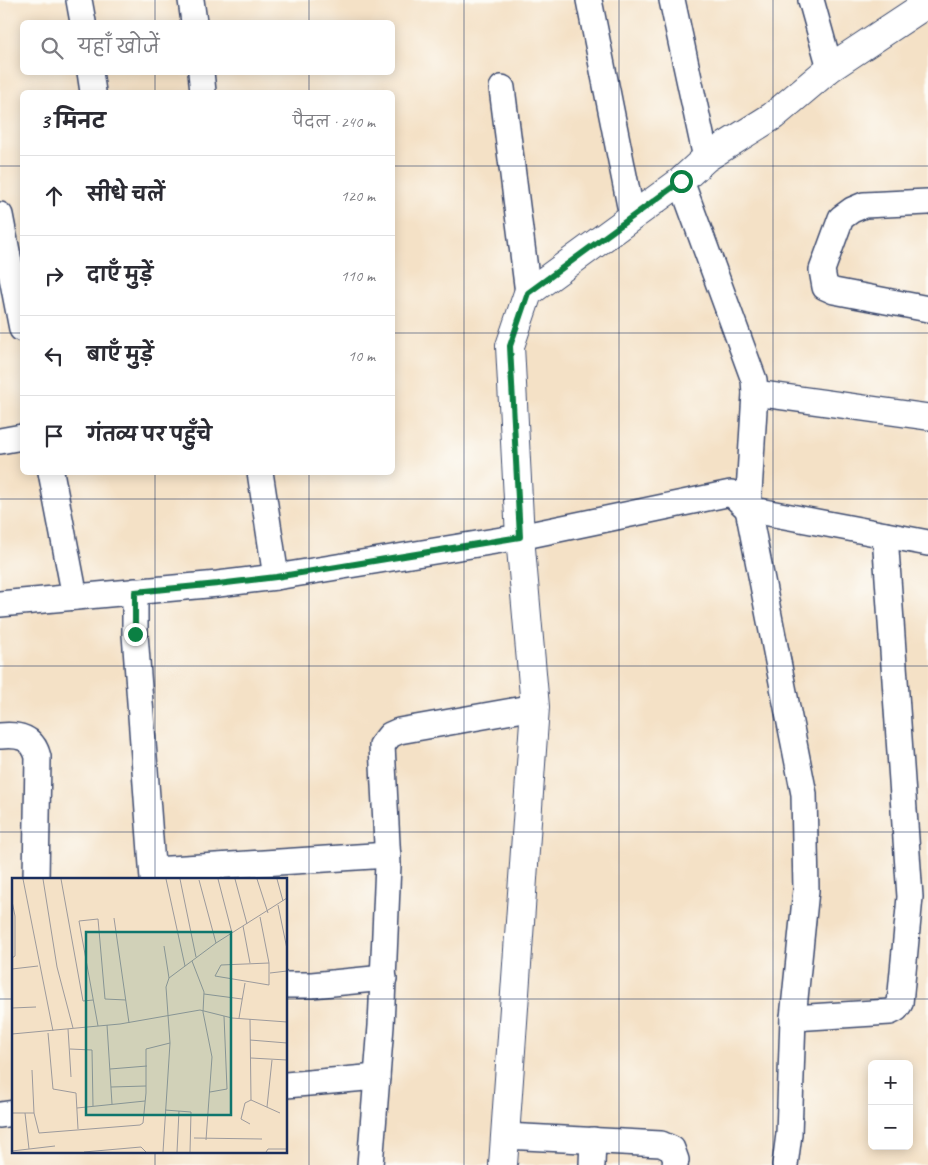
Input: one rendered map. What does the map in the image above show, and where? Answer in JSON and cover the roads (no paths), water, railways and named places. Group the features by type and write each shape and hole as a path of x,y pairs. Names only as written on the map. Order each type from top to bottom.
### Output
{"street":[{"path":"80,0 83,20"},
{"path":"192,0 194,20"},
{"path":"589,0 632,216"},
{"path":"672,0 706,158"},
{"path":"811,0 830,68"},
{"path":"528,293 681,181 706,158 774,116 830,68 928,3"},
{"path":"90,75 92,90"},
{"path":"200,75 203,90"},
{"path":"502,88 528,293 510,346 520,537 535,707 503,1165"},
{"path":"681,181 754,380 755,393 748,508 804,794 806,890 793,1018 789,1134 785,1165"},
{"path":"928,202 864,205 852,210 841,218 822,270 824,287 834,291 928,309"},
{"path":"0,215 20,319"},
{"path":"755,393 928,417"},
{"path":"0,441 20,437"},
{"path":"52,475 75,597"},
{"path":"260,475 276,577"},
{"path":"0,604 276,577 520,537 731,493 748,508 928,543"},
{"path":"793,1018 890,1012 900,1004 910,897 885,535"},
{"path":"135,592 135,634 154,874 388,855"},
{"path":"370,1165 384,978 388,855 382,744 390,735 399,730 535,707"},
{"path":"0,736 15,734 24,738 36,750 38,757 36,878"},
{"path":"288,985 312,985 384,978"},
{"path":"288,1084 377,1077"},
{"path":"505,1136 661,1144 672,1149 676,1160 675,1165"},
{"path":"592,1165 593,1140"}]}
